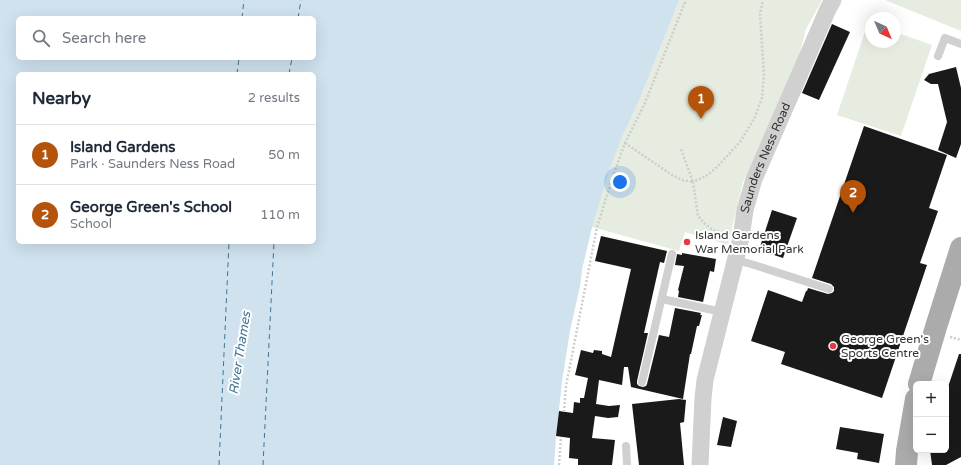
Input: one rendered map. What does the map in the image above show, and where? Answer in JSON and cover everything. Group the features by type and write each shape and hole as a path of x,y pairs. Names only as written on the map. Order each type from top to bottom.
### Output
{"main road":[{"path":"920,381 961,248"},
{"path":"906,465 913,416"}],"street":[{"name":"Saunders Ness Road","path":"700,465 705,380 736,260 745,210 754,179 833,0"}],"lane":[{"path":"938,56 945,38 961,44"},
{"path":"642,382 672,254"},
{"path":"736,260 829,289"},
{"path":"662,299 722,312"},
{"path":"626,446 627,465"}],"path":[{"path":"564,412 566,386 597,228 625,143 645,103 686,0"},
{"path":"625,143 672,176 693,182 706,176 736,148 755,117 762,98 764,75 760,14 763,0"},
{"path":"681,149 693,182 698,216 713,230 741,238"},
{"path":"950,336 961,340"},
{"path":"559,465 561,436"}],"shaded area":[{"path":"627,0 822,0 806,29 798,60 743,182 728,245 685,232 679,251 592,227 570,330 562,381 554,465 497,465"},
{"path":"885,0 961,0 961,31"},
{"path":"865,32 865,48 901,48 901,34 932,45 901,136 837,115"}],"water":[{"name":"River Thames","path":"0,0 679,0 610,168 592,227 570,330 562,381 554,465 0,465"}],"building":[{"path":"832,24 850,32 819,100 802,93"},
{"path":"956,67 961,88 961,144 956,158 938,150 947,122 938,84 931,84 924,80 929,74"},
{"path":"864,126 947,155 929,208 938,211 920,263 927,265 882,398 781,364 785,352 751,341 768,290 802,302 808,288 828,294 834,291 834,287 831,284 812,278"},
{"path":"772,210 797,218 783,258 759,250"},
{"path":"601,236 667,251 664,263 660,262 644,333 648,333 637,381 639,386 643,387 647,384 659,335 669,337 675,308 701,313 700,315 702,315 699,326 697,326 690,354 683,399 631,387 628,367 624,367 622,385 599,380 596,404 609,406 620,405 618,417 608,418 595,416 592,438 615,440 612,465 578,465 578,459 569,458 570,438 556,436 559,411 573,413 574,402 580,403 580,398 584,398 588,378 575,375 581,350 593,353 594,350 602,351 602,354 611,357 631,269 595,261"},
{"path":"682,253 716,259 714,272 710,271 703,302 678,297 678,290 684,266 675,265 677,254 682,255"},
{"path":"959,354 961,354 961,457 946,465 932,465 930,453 949,453 949,384"},
{"path":"679,399 686,400 684,422 680,423 684,465 639,465 632,404"},
{"path":"723,417 737,421 731,447 717,445"},
{"path":"840,427 884,434 879,463 857,459 858,453 836,449"}],"ferry route":[{"path":"242,16 244,0"},
{"path":"298,16 301,0"},
{"path":"237,72 239,60"},
{"path":"289,72 292,60"},
{"path":"219,465 229,244"},
{"path":"263,465 274,244"}],"place":[{"name":"Island Gardens","path":"701,119"},
{"name":"George Green's School","path":"853,213"},
{"name":"Island Gardens War Memorial Park","path":"687,242"},
{"name":"George Green's Sports Centre","path":"833,346"}]}
